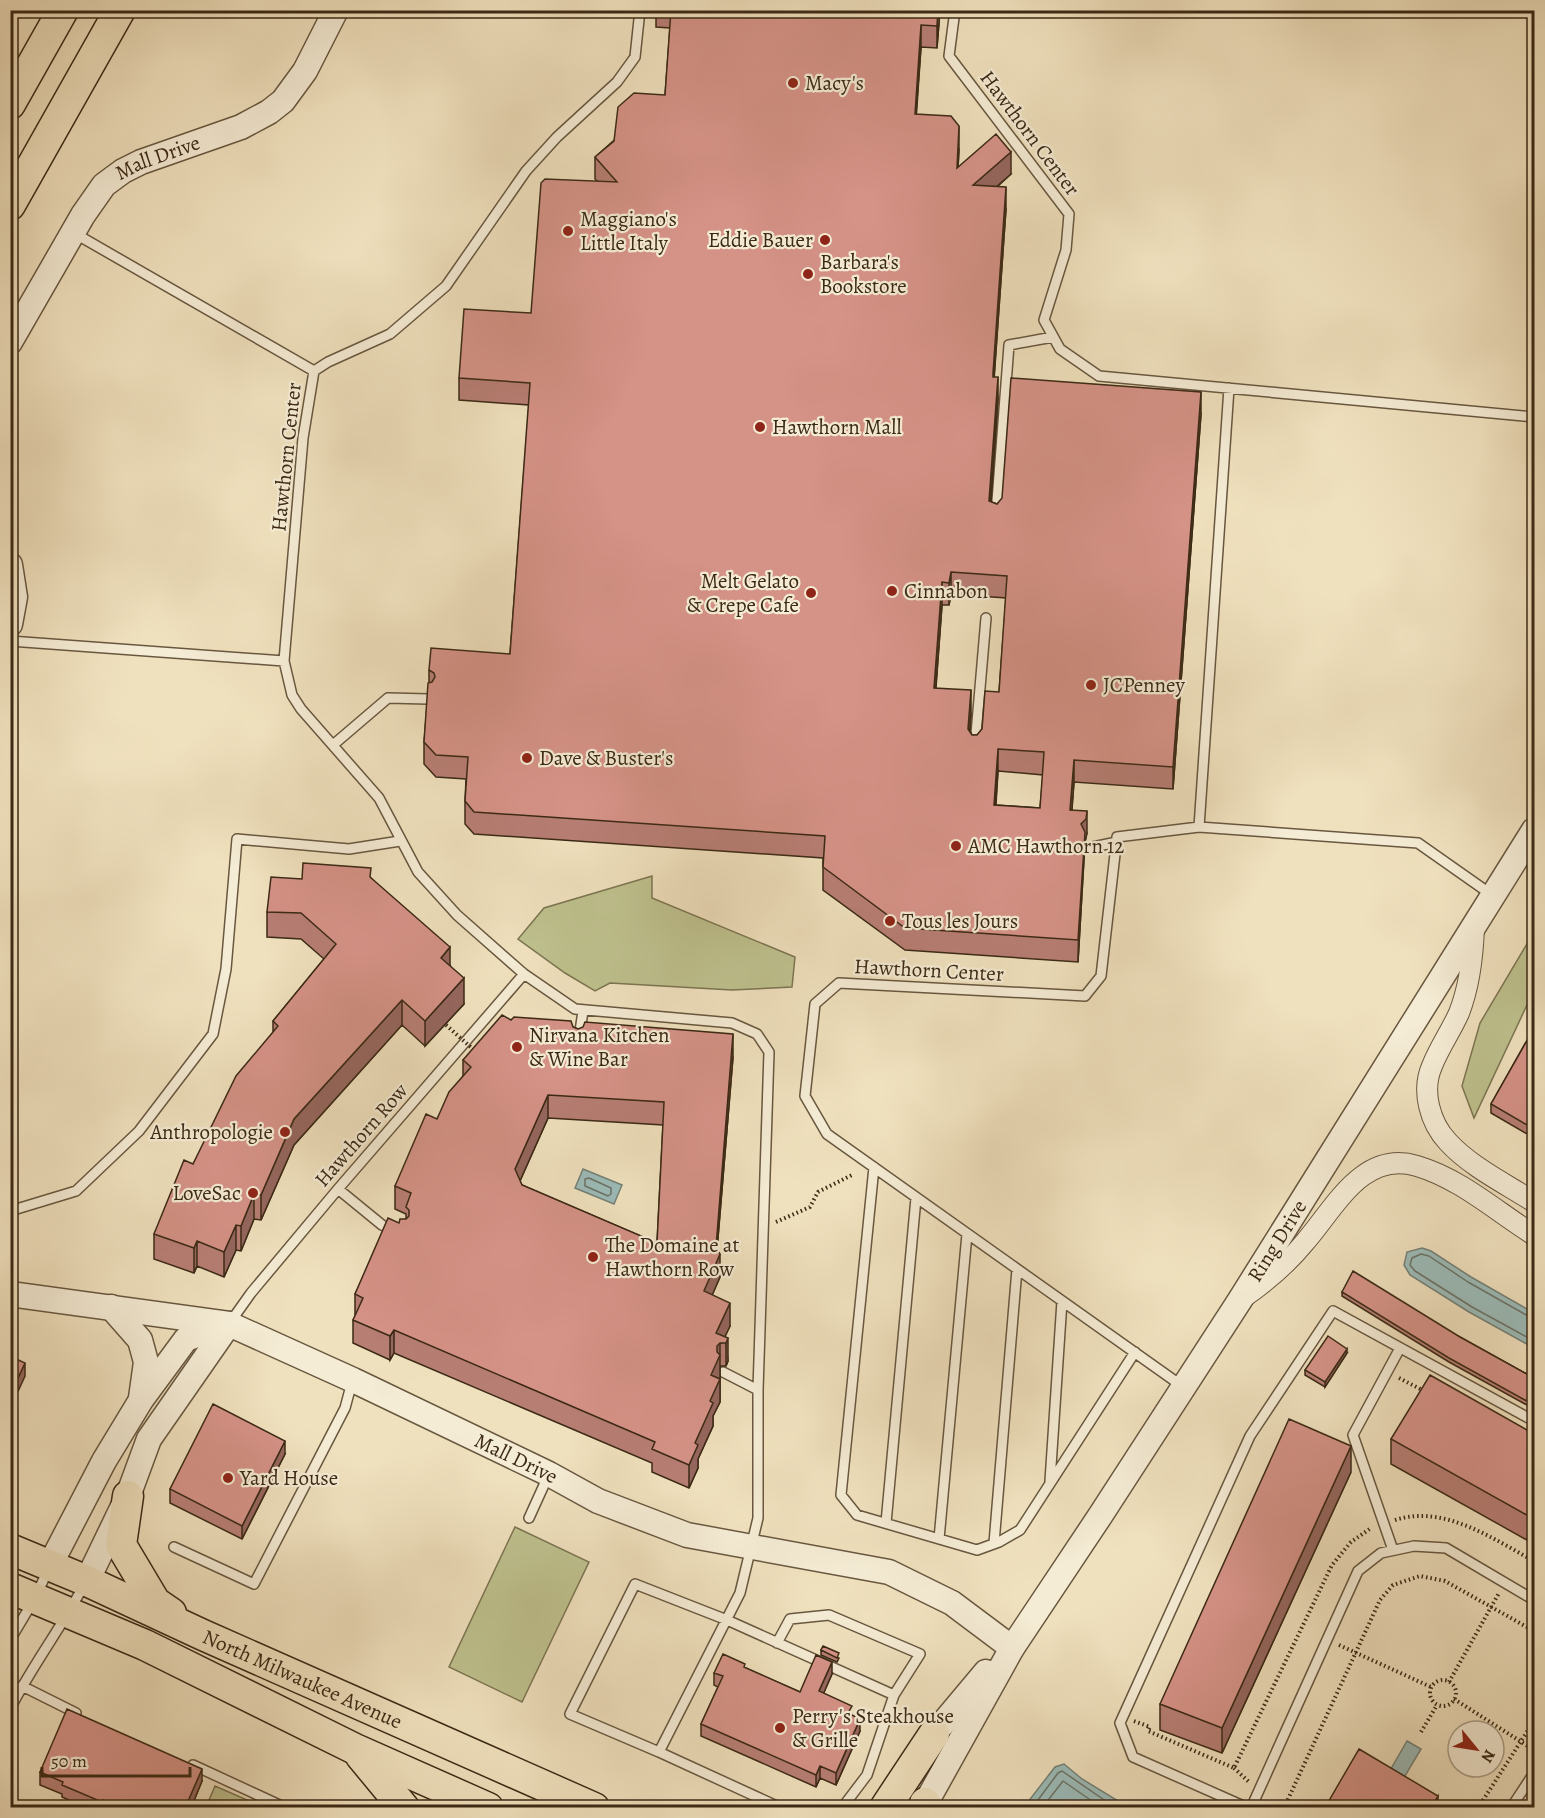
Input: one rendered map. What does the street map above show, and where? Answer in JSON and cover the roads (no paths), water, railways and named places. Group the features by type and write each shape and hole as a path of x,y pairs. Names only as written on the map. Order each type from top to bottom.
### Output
{"main road":[{"path":"10,104 63,10"},
{"path":"10,205 120,10"},
{"path":"128,1496 121,1545 155,1602 203,1635"},
{"name":"North Milwaukee Avenue","path":"10,1549 87,1581 203,1635 594,1808"},
{"name":"North Milwaukee Avenue","path":"23,1593 145,1645 356,1749 488,1808"},
{"path":"885,1808 934,1734"},
{"path":"356,1749 404,1808"}],"street":[{"name":"Mall Drive","path":"10,342 82,214 104,185 123,171 141,162 241,128 269,112 283,101 305,71 336,10"},
{"path":"10,565 15,597 10,624"},
{"name":"Ring Drive","path":"918,1806 1012,1648 1239,1300 1534,830"},
{"path":"1474,927 1473,963 1459,1012 1431,1068 1427,1093 1432,1122 1448,1142 1466,1158 1534,1202"},
{"path":"1239,1300 1278,1271 1305,1242 1347,1189 1376,1168 1391,1163 1416,1165 1460,1186 1534,1234"},
{"name":"Mall Drive","path":"10,1294 229,1324 353,1380 549,1474 598,1501 687,1535 889,1572 952,1603 1012,1648"},
{"path":"111,1307 140,1340 146,1362 141,1400"},
{"path":"50,1565 104,1461 141,1400 186,1339 229,1324"},
{"path":"87,1581 128,1496 148,1439 229,1324"},
{"name":"Ring Drive","path":"918,1806 934,1734 983,1675 1012,1648"}],"lane":[{"name":"Hawthorn Center","path":"583,1011 575,1009 524,974 457,915 418,872 378,798 292,695 284,661 303,438 314,371 328,362 390,334 446,286 526,171 556,137 617,82 635,57 640,10"},
{"name":"Hawthorn Center","path":"955,10 949,56 1069,214 1066,250 1044,320 1053,337"},
{"path":"73,232 314,371"},
{"path":"995,520 1009,345 1053,337 1060,349 1099,376 1534,417"},
{"path":"1199,827 1229,388"},
{"path":"975,751 986,618"},
{"path":"10,641 284,661"},
{"path":"333,746 388,698 428,699"},
{"path":"1088,848 1117,842 1117,837 1199,827 1418,843 1493,896"},
{"path":"10,1211 76,1191 139,1131 213,1034 226,969 237,839 349,849 400,841"},
{"name":"Hawthorn Center","path":"1117,842 1101,976 1085,996 839,983 815,1004 805,1096 827,1134 1182,1386"},
{"name":"Hawthorn Row","path":"229,1324 251,1293 338,1189 524,974"},
{"path":"578,1045 583,1011 732,1023 758,1035 769,1052 758,1389 758,1518 740,1593 659,1752"},
{"path":"874,1167 841,1495 857,1515 977,1550 1020,1530 1134,1352"},
{"path":"338,1189 382,1225 403,1236"},
{"path":"886,1523 916,1198"},
{"path":"939,1539 968,1234"},
{"path":"994,1543 1017,1269"},
{"path":"1050,1483 1062,1300"},
{"path":"1534,1421 1333,1311 1250,1436 1120,1723 1133,1757 1249,1808 1358,1571 1381,1553 1414,1546 1446,1548 1534,1600"},
{"path":"1393,1550 1353,1435 1400,1348"},
{"path":"723,1372 758,1389"},
{"path":"174,1547 254,1584 345,1408 353,1380"},
{"path":"529,1518 549,1474"},
{"path":"10,1640 23,1593 50,1565"},
{"path":"10,1709 87,1581"},
{"path":"780,1808 570,1714 635,1584 727,1620 894,1695"},
{"path":"777,1643 790,1619 829,1615 920,1654 894,1695 867,1774 842,1808"},
{"path":"22,1686 87,1718"},
{"path":"182,1761 286,1808"},
{"path":"1511,1808 1534,1773"},
{"path":"10,1802 22,1808"}],"water":[{"path":"583,1169 622,1185 614,1204 575,1188"},
{"path":"1422,1248 1431,1251 1534,1313 1534,1348 1469,1312 1410,1275 1404,1265 1407,1252"},
{"path":"1407,1741 1421,1749 1402,1781 1388,1774"},
{"path":"1064,1764 1082,1779 1128,1807 1024,1807 1055,1767"}],"place":[{"name":"Macy's","path":"793,83"},
{"name":"Maggiano's Little Italy","path":"568,231"},
{"name":"Eddie Bauer","path":"825,240"},
{"name":"Barbara's Bookstore","path":"808,274"},
{"name":"Hawthorn Mall","path":"760,427"},
{"name":"Cinnabon","path":"892,591"},
{"name":"Melt Gelato & Crepe Cafe","path":"811,593"},
{"name":"JCPenney","path":"1091,685"},
{"name":"Dave & Buster's","path":"527,758"},
{"name":"AMC Hawthorn 12","path":"956,846"},
{"name":"Tous les Jours","path":"890,921"},
{"name":"Nirvana Kitchen & Wine Bar","path":"517,1047"},
{"name":"Anthropologie","path":"285,1132"},
{"name":"LoveSac","path":"253,1193"},
{"name":"The Domaine at Hawthorn Row","path":"593,1257"},
{"name":"Yard House","path":"228,1478"},
{"name":"Perry's Steakhouse & Grille","path":"780,1728"}]}
